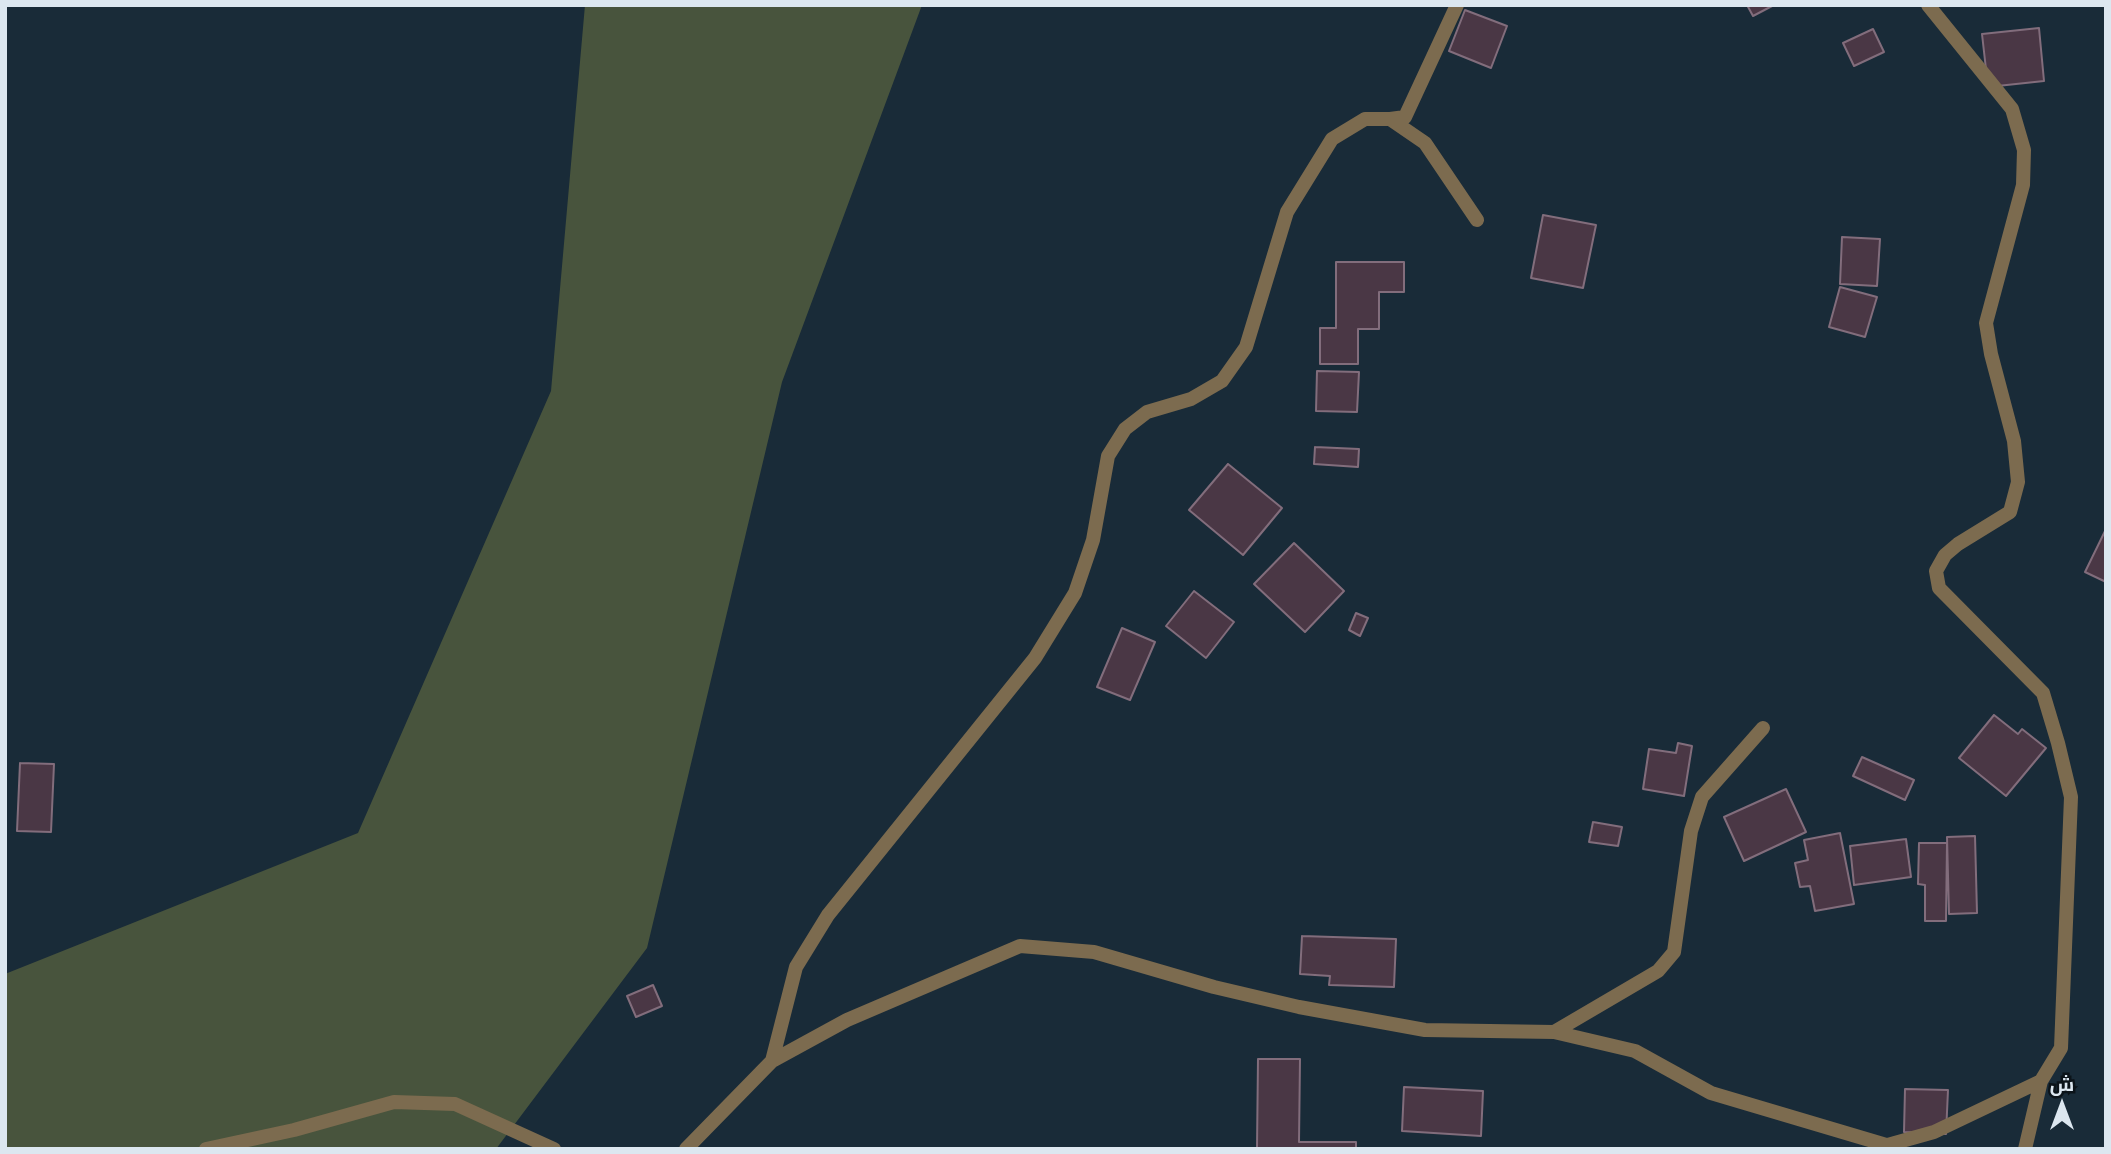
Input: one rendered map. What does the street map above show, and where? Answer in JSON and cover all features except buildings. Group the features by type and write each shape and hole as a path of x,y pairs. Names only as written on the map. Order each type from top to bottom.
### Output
{"street":[{"path":"772,1060 796,967 828,915 1035,659 1075,593 1093,540 1108,456 1125,429 1147,412 1191,398 1222,381 1246,347 1287,212 1332,139 1365,119 1405,117 1457,5"},
{"path":"1928,5 2012,109 2024,150 2023,185 1986,323 1991,354 2014,441 2018,482 2010,512 1958,544 1945,555 1936,571 1939,588 2043,693 2059,743 2071,797 2061,1048 2041,1081 2025,1149"},
{"path":"1390,119 1426,143 1477,220"},
{"path":"1554,1032 1658,971 1674,952 1690,831 1702,797 1763,728"},
{"path":"686,1149 772,1060 846,1020 1020,946 1094,952 1214,987 1299,1007 1426,1030 1554,1032 1635,1051 1711,1093 1901,1149"},
{"path":"1884,1146 1934,1132 2041,1081"},
{"path":"206,1149 295,1130 394,1102 455,1104 554,1149"}],"green space":[{"path":"585,5 922,5 782,382 647,948 496,1149 5,1149 5,974 358,833 551,391"}]}
